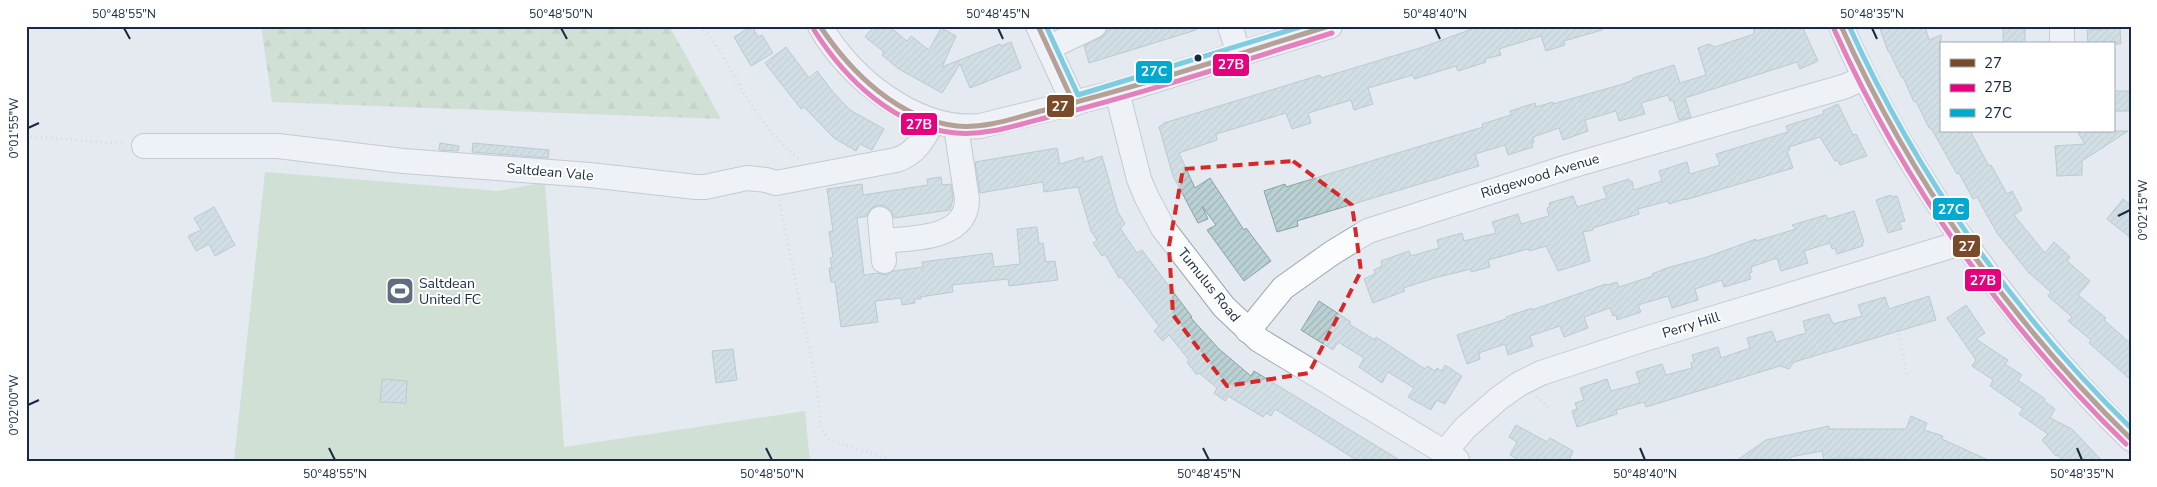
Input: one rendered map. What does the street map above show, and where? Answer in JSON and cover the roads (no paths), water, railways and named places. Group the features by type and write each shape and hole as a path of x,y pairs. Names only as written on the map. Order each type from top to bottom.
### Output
{"street":[{"path":"820,26 841,56 868,83 907,109 933,121 956,127 980,126 1074,104 1330,26"},
{"path":"1038,26 1074,104"},
{"path":"1048,48 1094,26"},
{"path":"1230,26 1239,54"},
{"path":"1841,26 1863,78 1894,135 1961,239 2042,344 2075,383 2131,439"},
{"path":"2062,26 2062,42"},
{"name":"Ridgewood Avenue","path":"1248,331 1283,288 1332,253 1368,231 1571,166 1846,86 1863,78"},
{"name":"Tumulus Road","path":"1117,92 1139,179 1154,212 1163,228 1202,281 1248,331 1296,363 1452,456"},
{"name":"Saltdean Vale","path":"144,146 278,146 404,161 590,175 705,187 746,178 776,183 904,158 921,143 933,121"},
{"path":"882,241 947,231 961,220 966,210 967,199 956,127"},
{"name":"Perry Hill","path":"1452,456 1465,428 1498,399 1519,384 1541,373 1645,339 1951,246 1961,239"}],"place":[{"name":"Saltdean United FC","path":"400,291"}]}
